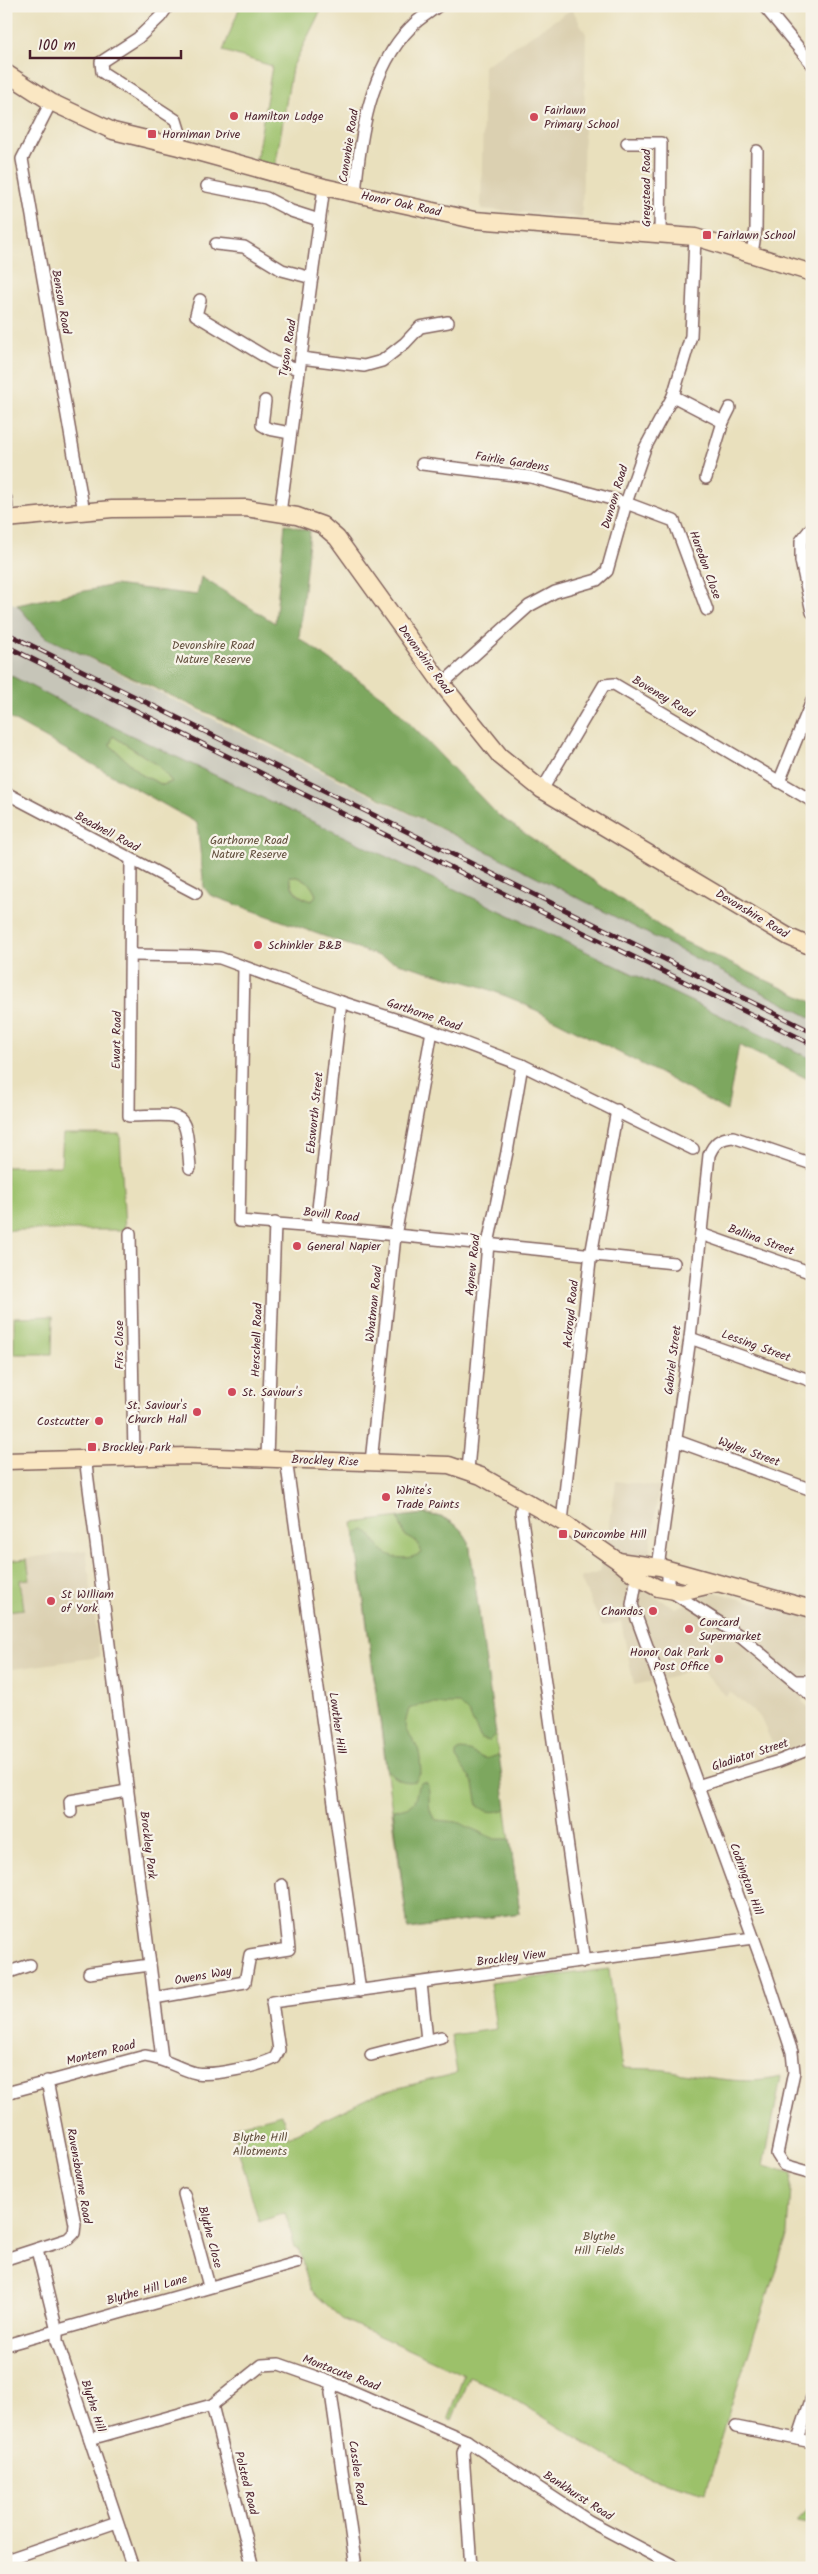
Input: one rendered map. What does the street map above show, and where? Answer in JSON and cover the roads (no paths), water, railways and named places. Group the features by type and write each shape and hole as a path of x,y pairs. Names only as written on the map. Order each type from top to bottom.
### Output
{"street":[{"path":"168,6 160,18 138,38 100,62 102,72 176,120 180,133 179,147"},
{"name":"Canonbie Road","path":"355,194 368,112 386,63 398,43 411,27 438,6"},
{"path":"764,6 812,64"},
{"name":"Honor Oak Road","path":"6,73 51,102 113,131 324,187 474,220 695,237 812,273"},
{"name":"Benson Road","path":"51,102 22,159 84,512"},
{"name":"Greystead Road","path":"627,143 661,143 660,234"},
{"path":"752,253 756,229 757,151"},
{"path":"207,186 266,198 291,211 319,220"},
{"name":"Tyson Road","path":"280,513 324,187"},
{"name":"Dunoon Road","path":"442,684 529,606 555,592 602,577 610,565 626,503 645,448 673,396 691,336 695,237"},
{"path":"216,244 244,247 282,270 312,278"},
{"path":"200,300 196,315 274,362 364,366 382,361 405,343 420,327 448,322"},
{"path":"673,396 723,422"},
{"path":"265,401 262,425 269,429 290,433"},
{"path":"706,478 723,422 730,408"},
{"name":"Fairlie Gardens","path":"422,464 532,476 626,503"},
{"path":"6,499 7,519"},
{"name":"Haredon Close","path":"626,503 674,521 707,610"},
{"name":"Devonshire Road","path":"7,519 112,509 246,508 297,516 322,525 337,538 442,684 490,747 542,790 789,937 812,947"},
{"path":"812,527 801,541 801,561 812,612"},
{"name":"Boveney Road","path":"542,790 604,685 614,684 812,801"},
{"path":"779,782 812,701"},
{"name":"Beadnell Road","path":"6,793 196,893"},
{"name":"Ewart Road","path":"131,860 132,955 129,1116 174,1115 182,1119 187,1128 190,1168"},
{"name":"Garthorne Road","path":"132,955 220,958 341,1002 432,1031 522,1065 693,1149"},
{"name":"Bovill Road","path":"244,967 239,1221 674,1263"},
{"name":"Ebsworth Street","path":"316,1227 341,1002"},
{"name":"Whatman Road","path":"371,1462 395,1236 432,1031"},
{"name":"Agnew Road","path":"468,1470 488,1244 522,1065"},
{"name":"Ackroyd Road","path":"562,1522 591,1255 617,1110"},
{"name":"Gabriel Street","path":"677,1576 677,1441 709,1156 716,1143 733,1136 812,1164"},
{"name":"Herschell Road","path":"267,1458 275,1223"},
{"name":"Firs Close","path":"130,1233 134,1456"},
{"name":"Ballina Street","path":"700,1234 812,1273"},
{"name":"Lessing Street","path":"690,1338 812,1381"},
{"name":"Wyleu Street","path":"677,1441 812,1490"},
{"name":"Brockley Rise","path":"6,1461 134,1456 267,1458 449,1466 468,1470 524,1500 562,1522 618,1561 637,1577 658,1588 672,1592"},
{"name":"Brockley Park","path":"84,1457 162,2058"},
{"name":"Lowther Hill","path":"286,1459 360,1991"},
{"path":"524,1500 521,1512 584,1962"},
{"path":"618,1561 812,1609"},
{"path":"677,1576 672,1592 737,1634 812,1696"},
{"name":"Codrington Hill","path":"637,1577 632,1605 753,1938 794,2061 777,2154 784,2165 812,2173"},
{"path":"794,1681 812,1681"},
{"name":"Gladiator Street","path":"697,1786 779,1761 812,1748"},
{"path":"71,1812 70,1801 127,1791"},
{"name":"Owens Way","path":"154,1998 245,1982 250,1955 290,1949 282,1885"},
{"name":"Brockley View","path":"162,2058 196,2073 208,2073 265,2063 276,2058 279,2050 272,2002 584,1962 753,1938"},
{"path":"6,1973 30,1965"},
{"path":"89,1973 150,1965"},
{"path":"421,1983 427,2040"},
{"path":"371,2055 441,2037"},
{"name":"Montern Road","path":"6,2093 126,2059 145,2056 162,2058"},
{"name":"Ravensbourne Road","path":"6,2258 68,2240 74,2233 75,2224 47,2081"},
{"name":"Blythe Close","path":"184,2194 209,2286"},
{"name":"Blythe Hill","path":"37,2250 57,2331 57,2341 133,2568"},
{"name":"Blythe Hill Lane","path":"6,2345 296,2262"},
{"name":"Montacute Road","path":"90,2439 212,2405 262,2365 279,2364 333,2383 467,2441"},
{"name":"Casslee Road","path":"333,2383 331,2393 356,2568"},
{"path":"798,2439 812,2397"},
{"name":"Polsted Road","path":"212,2405 253,2568"},
{"path":"736,2427 812,2442"},
{"path":"467,2441 462,2452 470,2568"},
{"name":"Bankhurst Road","path":"467,2441 590,2521 678,2568"},
{"path":"6,2560 117,2522"}],"railway":[{"path":"6,633 812,1032"},
{"path":"6,646 476,880 812,1044"}],"place":[{"name":"Hamilton Lodge","path":"234,116"},
{"name":"Fairlawn Primary School","path":"534,117"},
{"name":"Horniman Drive","path":"152,134"},
{"name":"Fairlawn School","path":"707,235"},
{"name":"Schinkler B&B","path":"258,945"},
{"name":"General Napier","path":"297,1246"},
{"name":"St. Saviour's","path":"232,1392"},
{"name":"St. Saviour's Church Hall","path":"197,1412"},
{"name":"Costcutter","path":"99,1421"},
{"name":"Brockley Park","path":"92,1447"},
{"name":"White's Trade Paints","path":"386,1497"},
{"name":"Duncombe Hill","path":"563,1534"},
{"name":"St WIlliam of York","path":"51,1601"},
{"name":"Chandos","path":"653,1611"},
{"name":"Concard Supermarket","path":"689,1629"},
{"name":"Honor Oak Park Post Office","path":"719,1659"}],"park label":[{"name":"Devonshire Road Nature Reserve","path":"213,652"},
{"name":"Garthorne Road Nature Reserve","path":"249,847"},
{"name":"Blythe Hill Allotments","path":"260,2144"},
{"name":"Blythe Hill Fields","path":"599,2243"}]}
